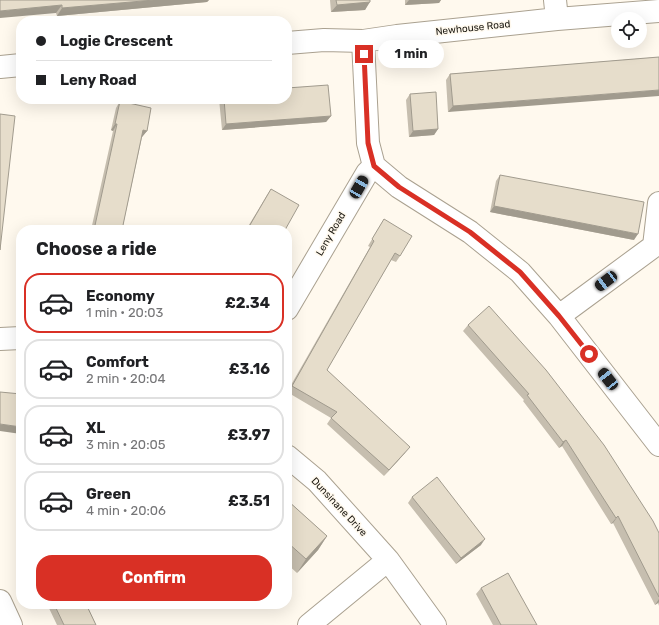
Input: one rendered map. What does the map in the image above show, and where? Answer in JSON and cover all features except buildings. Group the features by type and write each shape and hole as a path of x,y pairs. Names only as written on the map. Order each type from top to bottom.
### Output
{"street":[{"name":"Newhouse Road","path":"292,43 324,40 363,41 556,10 659,11"},
{"path":"363,41 368,143 374,166 399,187 470,232 520,272 559,316 659,445"},
{"path":"0,67 16,65"},
{"name":"Leny Road","path":"292,300 366,173 374,166"},
{"path":"559,316 654,246 659,203"},
{"path":"0,339 16,338"},
{"name":"Dunsinane Drive","path":"292,460 317,481 388,560 435,625"},
{"path":"309,625 388,560"},
{"path":"0,601 11,625"}],"route":[{"path":"364,54 368,143 374,166 399,187 470,232 520,272 559,316 589,354"}]}
